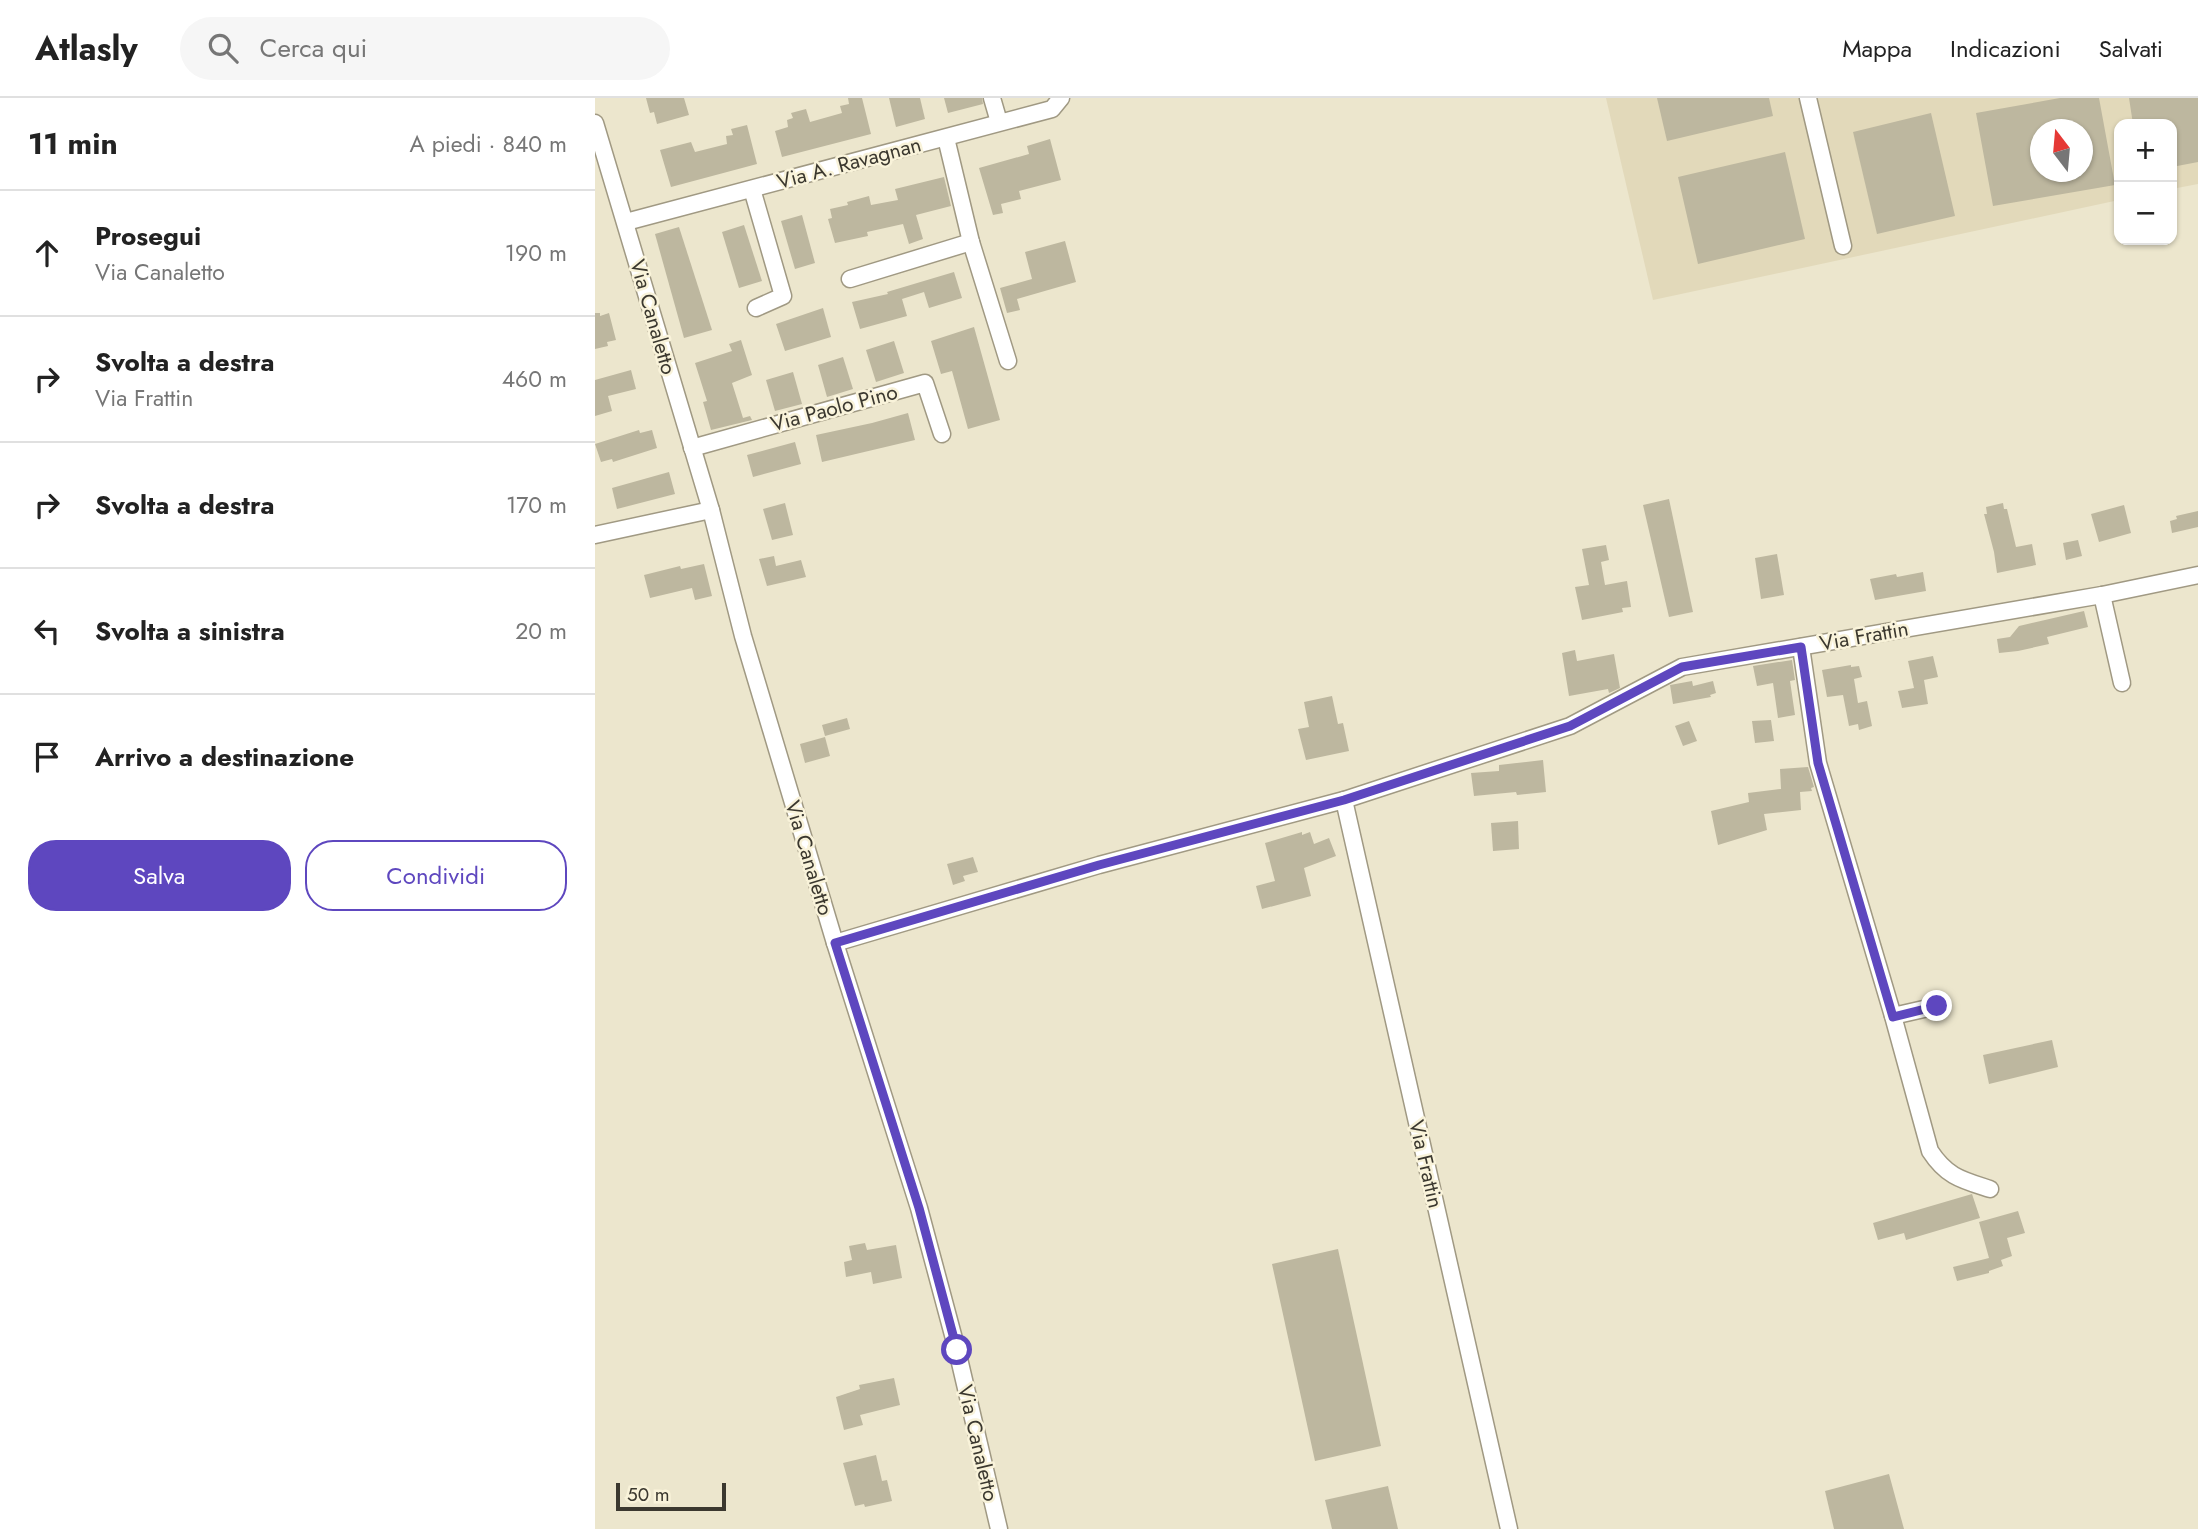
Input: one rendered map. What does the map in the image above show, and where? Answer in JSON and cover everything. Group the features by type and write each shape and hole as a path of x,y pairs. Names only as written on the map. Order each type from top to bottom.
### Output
{"street":[{"path":"992,98 999,122"},
{"name":"Via A. Ravagnan","path":"626,222 1052,109 1061,98"},
{"path":"1808,98 1843,246"},
{"name":"Via Canaletto","path":"595,123 711,510 743,636 835,943 919,1208 957,1350 999,1529"},
{"name":"Via A. Ravagnan","path":"946,138 971,242 1008,361"},
{"name":"Via A. Ravagnan","path":"752,188 783,296 756,308"},
{"path":"850,279 971,242"},
{"name":"Via Paolo Pino","path":"692,448 925,383 942,434"},
{"path":"595,535 711,510"},
{"name":"Via Frattin","path":"835,943 1099,865 1344,800 1570,726 1682,667 2102,595 2198,575"},
{"path":"2102,595 2122,683"},
{"path":"1801,647 1818,763 1930,1151 1940,1166 1955,1178 1990,1189"},
{"name":"Via Frattin","path":"1344,800 1509,1529"},
{"path":"1893,1017 1937,1006"}],"shaded area":[{"path":"1606,98 2198,98 2198,184 2177,188 2177,119 2114,119 2114,201 1653,300"}],"building":[{"path":"646,98 684,98 689,115 657,124 654,112 650,113"},
{"path":"848,98 862,98 871,134 782,157 775,131 788,127 787,120 793,118 791,113 806,109 810,122 842,113 840,106 849,104"},
{"path":"889,98 920,98 925,119 896,127"},
{"path":"944,98 982,98 983,104 948,113"},
{"path":"1657,98 1769,98 1773,116 1667,141"},
{"path":"2060,98 2099,98 2114,185 1993,206 1976,113"},
{"path":"2129,98 2198,98 2198,162 2177,166 2177,119 2132,119"},
{"path":"1931,113 1955,216 1877,234 1853,132"},
{"path":"747,125 757,164 671,187 660,150 691,142 695,152 727,144 726,136 733,135 731,129"},
{"path":"1050,139 1061,180 1019,191 1021,199 1001,204 1003,213 993,215 979,168 1029,154 1027,146"},
{"path":"1785,152 1805,239 1698,264 1678,177"},
{"path":"944,177 951,206 916,215 923,239 909,244 903,224 867,232 868,236 835,243 828,219 832,218 830,209 869,196 871,205 898,200 895,189"},
{"path":"802,215 815,263 795,269 781,221"},
{"path":"744,225 762,281 739,288 722,232"},
{"path":"679,227 712,330 684,338 655,234"},
{"path":"1065,241 1076,282 1017,299 1020,310 1007,313 1000,288 1032,279 1025,252"},
{"path":"954,272 962,298 929,308 924,292 902,299 907,316 860,329 852,302 888,294 887,292"},
{"path":"823,308 831,337 785,351 776,324"},
{"path":"595,313 600,313 600,316 609,313 616,340 607,342 608,346 595,349"},
{"path":"974,327 1000,420 968,429 952,371 941,374 931,341"},
{"path":"741,340 752,375 732,383 743,418 750,416 752,420 711,430 703,402 707,401 695,363 732,351 729,344"},
{"path":"894,341 904,373 876,382 866,350"},
{"path":"843,357 853,389 827,397 818,365"},
{"path":"631,370 636,389 608,396 612,411 595,416 595,380"},
{"path":"793,372 802,404 775,411 766,380"},
{"path":"908,413 915,440 822,462 816,435"},
{"path":"639,430 640,433 652,430 657,448 613,462 612,459 601,462 595,444"},
{"path":"795,442 801,464 753,477 747,455"},
{"path":"669,472 675,494 617,509 612,488"},
{"path":"1669,499 1693,612 1669,617 1643,505"},
{"path":"785,503 793,535 772,540 763,509"},
{"path":"2003,503 2004,509 2007,509 2016,547 2032,544 2036,565 1997,573 1984,514 1987,514 1986,507"},
{"path":"2124,505 2131,533 2099,542 2091,514"},
{"path":"2198,511 2198,527 2172,533 2170,521 2177,519 2176,516"},
{"path":"2078,540 2082,556 2066,560 2063,543"},
{"path":"1606,545 1609,560 1601,562 1605,585 1627,581 1631,607 1622,608 1623,612 1582,620 1575,587 1589,585 1582,549"},
{"path":"1777,554 1784,595 1761,599 1755,558"},
{"path":"774,556 776,566 801,560 806,577 767,586 759,559"},
{"path":"704,564 712,596 695,600 692,588 650,598 644,575 680,566 681,569"},
{"path":"1923,572 1926,591 1875,600 1870,579"},
{"path":"2084,611 2088,627 2047,637 2049,644 1999,653 1997,639 2010,637 2019,626"},
{"path":"1575,650 1577,661 1614,654 1620,688 1609,693 1608,689 1569,696 1562,653"},
{"path":"1933,656 1938,677 1924,680 1928,704 1902,708 1898,691 1914,688 1908,661"},
{"path":"1792,660 1795,680 1790,681 1795,715 1778,718 1773,683 1757,686 1753,666"},
{"path":"1859,666 1862,677 1854,679 1858,703 1867,701 1872,726 1859,730 1858,724 1849,726 1843,695 1827,697 1822,670"},
{"path":"1692,681 1693,686 1713,681 1716,693 1710,695 1711,697 1673,704 1670,685"},
{"path":"1332,696 1338,724 1343,723 1349,751 1306,760 1298,729 1309,727 1304,702"},
{"path":"847,718 850,729 825,736 822,725"},
{"path":"1771,720 1774,741 1755,743 1752,721"},
{"path":"1689,721 1697,741 1683,746 1675,726"},
{"path":"825,737 830,756 805,763 800,744"},
{"path":"1543,760 1546,792 1474,796 1471,773 1499,771 1499,765"},
{"path":"1808,767 1814,787 1811,788 1812,791 1800,792 1801,810 1764,814 1767,830 1718,845 1711,811 1749,802 1748,793 1781,789 1780,769"},
{"path":"1518,821 1519,849 1493,851 1491,823"},
{"path":"1302,832 1302,835 1310,832 1314,844 1329,838 1336,856 1304,868 1311,896 1262,909 1256,886 1275,881 1265,843"},
{"path":"973,857 978,872 963,876 965,881 953,885 947,864"},
{"path":"2052,1040 2058,1067 1989,1084 1983,1055"},
{"path":"1972,1194 1980,1218 1906,1240 1904,1233 1878,1240 1873,1223"},
{"path":"2018,1211 2025,1233 2007,1238 2012,1256 2001,1260 2003,1266 1989,1273 1957,1281 1953,1267 1989,1258 1979,1222"},
{"path":"865,1243 867,1250 896,1245 902,1278 873,1284 871,1272 846,1277 844,1262 852,1260 849,1246"},
{"path":"1338,1249 1381,1446 1315,1461 1272,1264"},
{"path":"894,1378 900,1405 860,1415 863,1425 844,1430 836,1397 860,1389 859,1385"},
{"path":"876,1455 882,1481 887,1480 892,1501 865,1507 864,1504 855,1506 843,1463"},
{"path":"1889,1474 1904,1529 1834,1529 1825,1491"},
{"path":"1388,1486 1398,1529 1332,1529 1325,1500"}],"route":[{"path":"957,1350 919,1208 835,943 1099,865 1344,800 1570,726 1682,667 1801,647 1818,763 1893,1017 1937,1006"}]}
